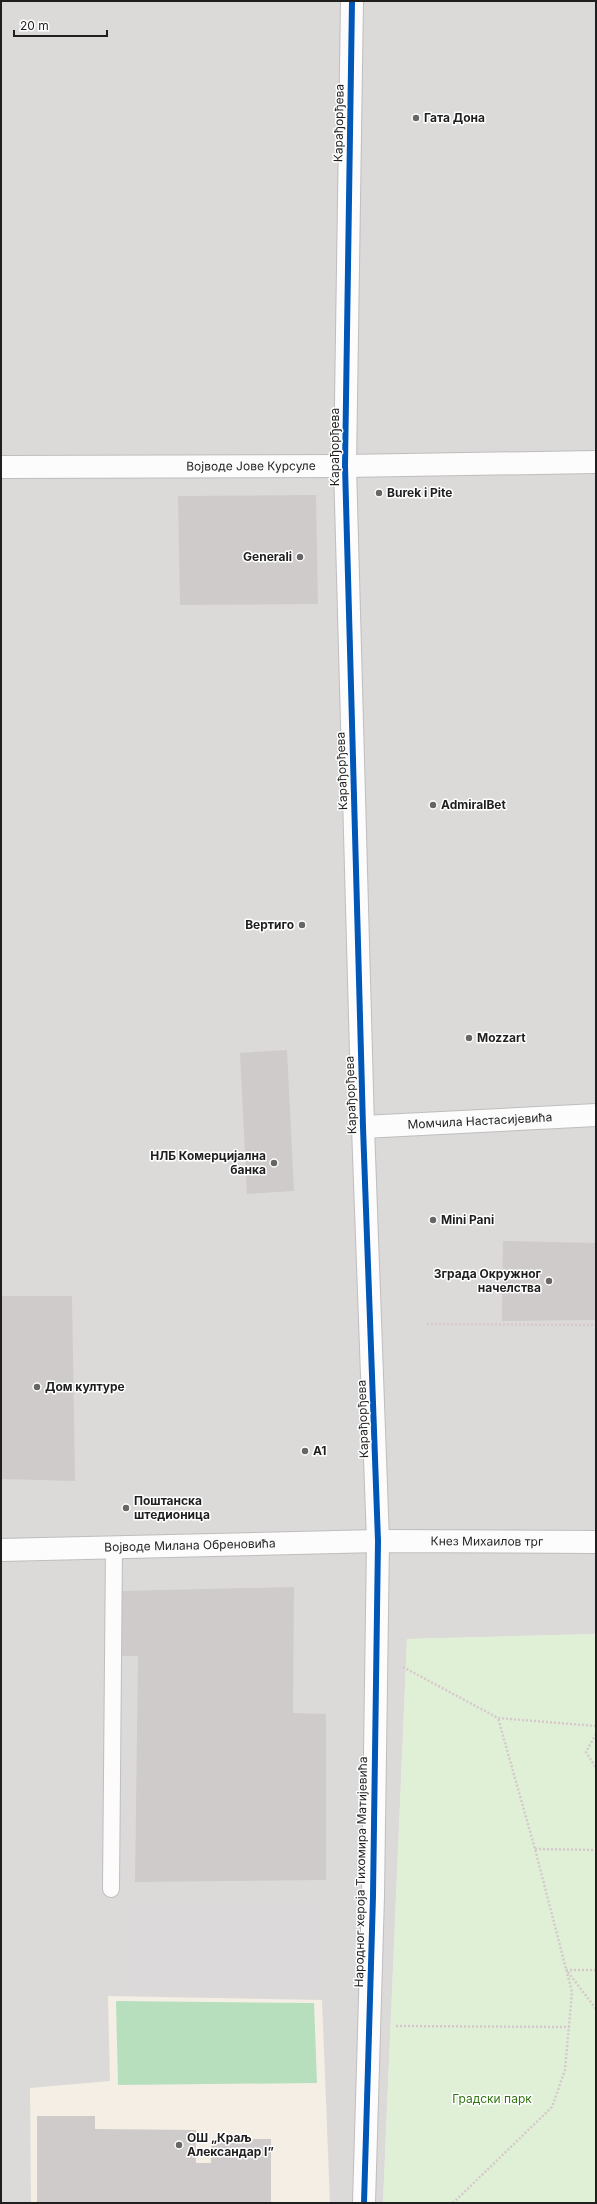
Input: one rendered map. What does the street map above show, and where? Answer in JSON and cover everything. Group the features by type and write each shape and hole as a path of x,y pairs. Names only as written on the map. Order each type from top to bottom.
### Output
{"street":[{"name":"Карађорђева","path":"352,1 345,466 363,1127 378,1541"},
{"name":"Војводе Јове Курсуле","path":"1,467 345,466 596,462"},
{"name":"Момчила Настасијевића","path":"363,1127 596,1115"},
{"name":"Кнез Михаилов трг","path":"378,1541 596,1542"},
{"name":"Војводе Милана Обреновића","path":"1,1550 378,1541"},
{"name":"Народног хероја Тихомира Матијевића","path":"364,2203 369,2026 378,1541"}],"lane":[{"path":"112,1889 114,1547"}],"path":[{"path":"427,1324 596,1325"},
{"path":"376,1653 498,1718 596,1726"},
{"path":"453,2203 552,2107 565,2070 569,2027 572,1992 535,1849 498,1718"},
{"path":"596,1734 586,1752 596,1768"},
{"path":"535,1849 596,1850"},
{"path":"566,1970 596,1970"},
{"path":"566,1970 596,2009"},
{"path":"369,2026 569,2027"}],"shaded area":[{"path":"1,1 596,1 596,1634 407,1639 383,2203 1,2203"},
{"path":"322,1904 327,1996 125,1991 126,1906"},
{"name":"ОШ „Краљ Александар I”","path":"108,1996 322,2000 330,2203 31,2203 30,2088 110,2081"}],"green space":[{"name":"Градски парк","path":"596,1634 596,2203 383,2203 407,1639"},
{"path":"116,2001 314,2003 317,2083 118,2085"}],"building":[{"path":"316,495 318,604 180,605 178,496"},
{"path":"287,1050 294,1191 247,1194 240,1053"},
{"name":"Зграда Окружног начелства","path":"503,1241 596,1243 596,1320 502,1321"},
{"name":"Дом културе","path":"1,1296 72,1296 75,1481 1,1479"},
{"path":"294,1587 293,1713 326,1714 326,1880 135,1882 138,1656 118,1656 120,1591"},
{"path":"37,2116 95,2116 95,2129 196,2130 196,2163 211,2163 211,2139 271,2139 271,2203 37,2203"}],"cycle path":[{"path":"352,1 345,466 363,1127 378,1541 373,1896 364,2203"}],"place":[{"name":"Гата Дона","path":"416,118"},
{"name":"Burek i Pite","path":"379,493"},
{"name":"Generali","path":"300,557"},
{"name":"AdmiralBet","path":"433,805"},
{"name":"Вертиго","path":"302,925"},
{"name":"Mozzart","path":"469,1038"},
{"name":"НЛБ Комерцијална банка","path":"274,1163"},
{"name":"Mini Pani","path":"433,1220"},
{"name":"Зграда Окружног начелства","path":"549,1281"},
{"name":"Дом културе","path":"37,1387"},
{"name":"A1","path":"305,1451"},
{"name":"Поштанска штедионица","path":"126,1508"},
{"name":"ОШ „Краљ Александар I”","path":"179,2145"}]}
